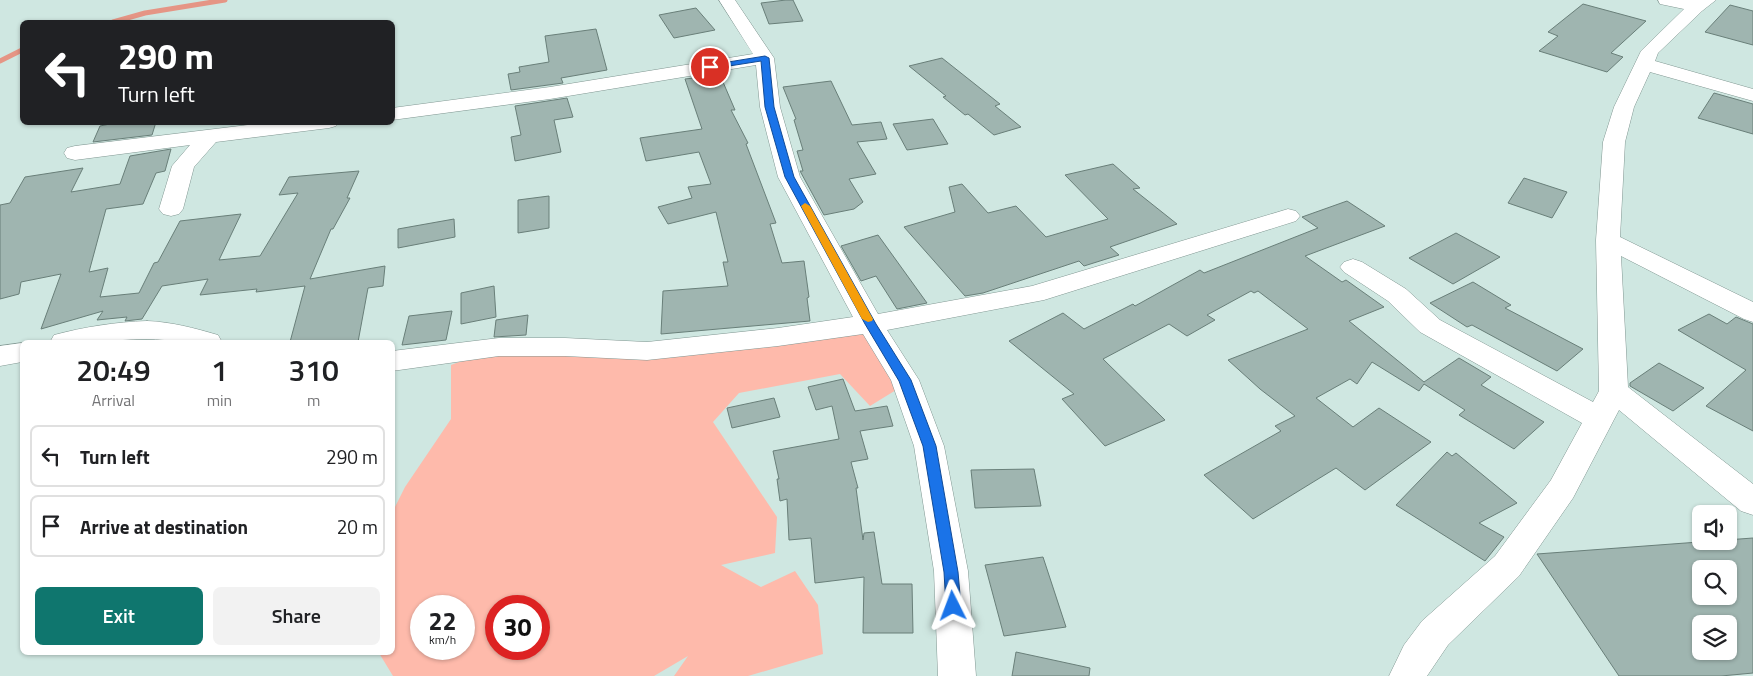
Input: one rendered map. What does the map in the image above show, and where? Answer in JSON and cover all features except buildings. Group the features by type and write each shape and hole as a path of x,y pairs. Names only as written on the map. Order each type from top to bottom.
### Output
{"street":[{"path":"732,0 765,58 770,107 790,177 870,324 905,380 929,446 951,572 957,676"},
{"path":"1666,0 1702,3"},
{"path":"1408,676 1417,657 1435,633 1507,566 1562,489 1614,391 1608,240 1614,142 1624,107 1643,64 1657,44 1702,3"},
{"path":"395,114 550,93 765,58"},
{"path":"1643,64 1753,95"},
{"path":"165,143 170,125"},
{"path":"75,153 302,125"},
{"path":"171,209 183,166 211,135"},
{"path":"395,361 499,347 565,347 647,351 778,337 870,324 1035,294 1288,216"},
{"path":"1608,240 1753,313"},
{"path":"1352,267 1397,296 1430,326 1599,419"},
{"path":"73,340 104,333 150,330 177,332 202,340"},
{"path":"1614,391 1753,502"}],"shaded area":[{"path":"870,324 896,390 870,406 840,374 739,393 713,422 777,517 775,553 721,565 761,587 795,571 818,605 823,654 748,676 674,676 688,656 654,676 393,676 380,655 395,655 395,507 405,487 451,419 451,365 499,347 647,351"}],"waterway":[{"path":"120,20 145,13 225,0"},
{"path":"0,61 20,51"}],"slow traffic":[{"path":"805,206 868,319"}],"route":[{"path":"710,67 765,58 770,107 790,177 870,324 905,380 929,446 951,572 953,606"}]}
